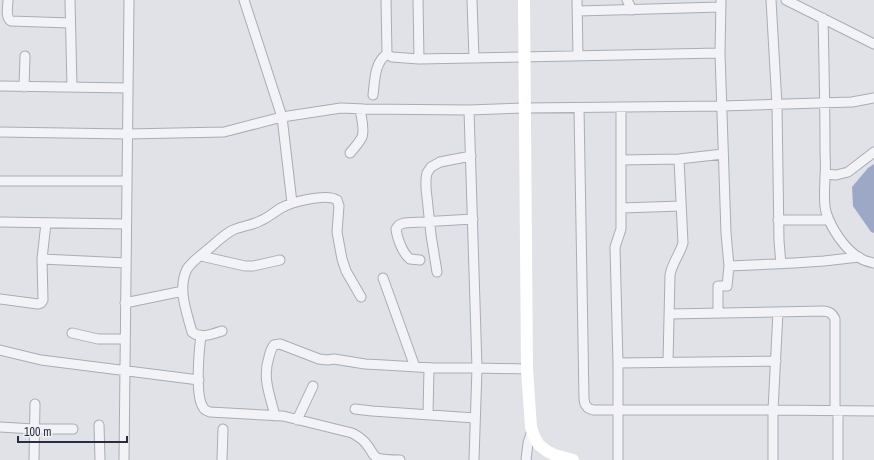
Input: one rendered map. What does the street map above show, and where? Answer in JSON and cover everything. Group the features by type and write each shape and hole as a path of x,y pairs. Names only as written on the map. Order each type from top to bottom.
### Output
{"street":[{"path":"8,0 7,17 11,21 70,23"},
{"path":"70,0 72,87"},
{"path":"124,460 129,0"},
{"path":"244,0 282,117 292,203"},
{"path":"386,0 387,54"},
{"path":"418,0 419,59"},
{"path":"472,0 474,58"},
{"path":"524,0 527,369 531,427 539,445 555,455 573,460"},
{"path":"578,0 578,56"},
{"path":"627,0 632,10"},
{"path":"771,0 777,105 778,220 781,264"},
{"path":"786,0 874,44"},
{"path":"578,11 632,10 670,4 721,4 720,53 723,154 726,233 729,266 727,286 718,286 718,313"},
{"path":"823,18 826,103 824,201 829,220 842,241 859,257 865,261 874,263"},
{"path":"387,54 392,57 419,59 720,53"},
{"path":"373,95 379,64 387,54"},
{"path":"24,87 25,56"},
{"path":"0,86 128,88"},
{"path":"0,132 127,134 224,132 282,117 341,108 469,110 777,105 852,102 874,98"},
{"path":"618,460 618,363 615,248 621,229 621,107"},
{"path":"579,108 584,399 588,408 593,410 874,411"},
{"path":"350,153 361,139 362,135 360,109"},
{"path":"469,110 477,368 474,460"},
{"path":"825,174 836,175 848,172 874,152"},
{"path":"621,160 680,159 723,154"},
{"path":"437,272 430,235 426,188 427,173 431,167 440,162 471,156"},
{"path":"668,362 668,314 671,269 681,250 682,243 680,159"},
{"path":"0,181 127,181"},
{"path":"222,331 200,336 192,332 183,299 183,282 187,269 200,256 231,231 262,221 280,208 301,200 330,197 337,200 339,206 337,232 342,259 346,271 361,297"},
{"path":"621,208 681,206"},
{"path":"420,260 412,260 407,258 405,255 398,239 396,229 399,225 404,223 472,219"},
{"path":"778,220 829,220"},
{"path":"0,222 126,224"},
{"path":"0,299 38,304 41,303 42,259 46,223"},
{"path":"200,256 245,266 253,266 280,260"},
{"path":"729,266 781,264 859,257"},
{"path":"42,259 126,263"},
{"path":"383,278 415,367"},
{"path":"125,303 183,291"},
{"path":"668,314 824,311 833,315 835,318 838,460"},
{"path":"773,460 773,410 778,312"},
{"path":"72,333 98,339 125,339"},
{"path":"200,336 200,396 201,404 206,411 283,416 352,433 368,445 376,458 400,460"},
{"path":"275,416 265,373 267,362 274,345 280,344 319,359 334,359 365,364 428,368 527,369"},
{"path":"0,350 41,360 199,380"},
{"path":"618,363 776,361"},
{"path":"428,368 428,414"},
{"path":"297,420 313,386"},
{"path":"34,404 34,460"},
{"path":"355,409 476,418"},
{"path":"99,425 100,460"},
{"path":"0,427 73,429"},
{"path":"222,460 223,429"},
{"path":"526,460 528,443 532,431"}],"water":[{"path":"874,164 874,233 871,232 853,206 852,187 868,168"}]}
